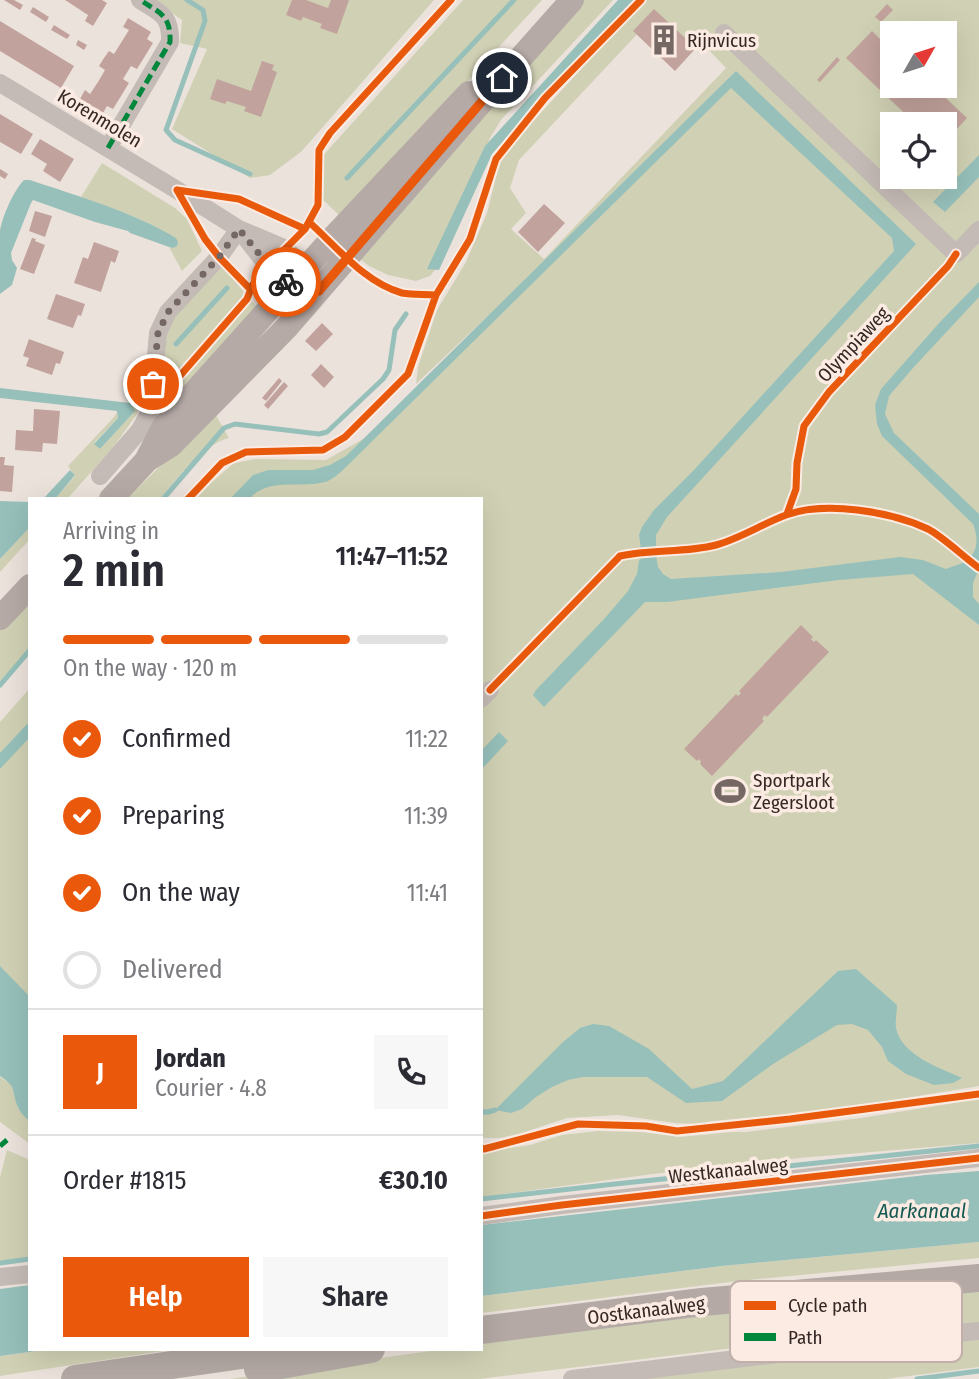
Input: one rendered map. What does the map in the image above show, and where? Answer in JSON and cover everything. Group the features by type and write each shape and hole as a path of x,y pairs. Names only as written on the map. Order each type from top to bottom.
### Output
{"main road":[{"path":"147,460 164,426 342,228 556,0"},
{"path":"113,497 147,460 171,445 288,326 572,0"},
{"path":"0,618 28,588"},
{"name":"Oostkanaalweg","path":"946,1281 979,1278"},
{"name":"Oostkanaalweg","path":"483,1330 730,1300"},
{"path":"75,1379 268,1351"},
{"path":"190,1379 360,1351"}],"street":[{"path":"108,148 170,42 170,27 162,14 140,0"},
{"path":"724,33 956,254 979,230"},
{"name":"Korenmolen","path":"0,83 239,229 284,248 298,277 319,291"},
{"path":"100,476 140,430 151,409 158,333 168,312 219,257 239,229"},
{"name":"Westkanaalweg","path":"483,1216 979,1158"},
{"path":"0,1277 28,1274"},
{"path":"572,1379 730,1360"}],"green space":[{"path":"153,0 434,0 301,152 270,175 250,178 172,129 207,49 180,43 182,20"},
{"path":"463,0 542,0 342,218 317,194 316,174 319,160"},
{"path":"580,0 613,0 501,120 490,138 439,265 430,276 416,281 388,275 369,266 351,252"},
{"name":"Sportpark Zegersloot","path":"645,0 979,0 979,1086 833,1110 699,1124 618,1115 567,1118 522,1133 500,1138 483,1138 483,497 198,497 234,463 256,459 326,460 381,429 493,311 416,384 418,367 437,310 466,262 487,213 500,161 525,130","holes":["657,13 694,50 701,42 726,68 544,259 511,229 526,213 510,188 519,160"]},
{"path":"102,163 175,208 187,219 202,251 182,271 169,247 173,248 176,238 135,217 81,197"},
{"path":"222,266 261,312 158,421 161,391 159,337 186,303"},
{"path":"140,390 137,414 112,449 69,497 57,497 75,476 68,466 117,411 118,418 94,443 100,449 134,412 130,403"},
{"path":"214,412 229,438 200,455 162,497 129,497"},
{"path":"28,529 28,541 0,572 0,559"},
{"path":"28,600 28,650 0,681 0,630"},
{"path":"28,690 28,1008 0,982 0,722"},
{"path":"0,1077 15,1091 18,1108 28,1120 28,1143 0,1122"},
{"path":"979,1099 979,1143 800,1158 483,1197 483,1152 530,1145 562,1135 598,1131 641,1132 680,1137 861,1118"},
{"path":"7,1150 28,1159 28,1259 0,1263 0,1177"},
{"path":"979,1242 979,1258 730,1281 483,1313 483,1296 722,1266"},
{"path":"979,1285 979,1325 962,1327 962,1287"},
{"path":"730,1311 730,1348 479,1379 229,1379 431,1351 483,1351 483,1344"},
{"path":"979,1339 979,1367 886,1379 599,1379 742,1362 962,1362 962,1340"},
{"path":"37,1351 163,1351 0,1376 0,1356"}],"water":[{"path":"618,0 634,0 492,154 439,270 427,269 485,146"},
{"path":"736,71 916,244 667,517 656,535 658,567 671,579 781,572 900,557 923,560 946,569 963,563 974,552 976,533 973,524 882,436 877,424 875,405 881,389 979,282 979,297 889,396 885,414 894,433 979,514 979,569 973,583 973,597 979,604 979,625 913,574 839,580 667,602 645,602 544,707 533,695 628,591 642,557 639,535 654,510 894,251 892,238 731,88 337,475 325,482 275,485 251,497 232,497 253,475 268,470 313,470 346,456"},
{"path":"979,155 979,177 945,212 933,202 946,189 957,189 957,177"},
{"path":"24,180 123,212 176,238 177,246 169,247 33,200 11,253 17,268 12,285 0,294 1,225"},
{"path":"0,388 130,403 135,411 100,449 94,444 118,418 117,411 0,398"},
{"path":"70,470 75,475 57,497 45,497"},
{"path":"0,501 28,502 28,529 0,559"},
{"path":"28,723 28,739 0,769 0,753"},
{"path":"499,732 508,741 483,768 483,749"},
{"path":"0,966 28,995 28,1120 19,1109 12,1087 0,1076"},
{"path":"856,969 897,1005 896,1028 905,1046 933,1065 962,1078 953,1083 934,1085 906,1074 888,1061 882,1047 868,1030 852,1024 837,1025 773,1064 722,1101 686,1103 647,1077 583,1077 552,1087 522,1109 511,1113 495,1110 563,1042 580,1028 593,1024 609,1026 649,1049 692,1089 723,1081 838,971"},
{"name":"Aarkanaal","path":"979,1171 979,1242 722,1266 483,1296 483,1225"},
{"path":"28,1285 28,1351 36,1351 0,1356 0,1289"}],"building":[{"path":"4,0 14,0 23,5 20,10"},
{"path":"65,0 102,0 107,3 93,26 85,21 88,15"},
{"path":"292,0 306,0 328,8 331,0 349,0 337,34 320,28 322,24 303,17 301,21 286,15"},
{"path":"887,4 893,10 882,21 875,17"},
{"path":"33,7 49,17 46,22 30,12"},
{"name":"Rijnvicus","path":"654,9 696,48 675,71 633,31"},
{"path":"128,18 151,32 147,39 153,43 137,69 131,66 123,79 129,83 113,109 107,106 103,113 80,99 85,90 90,94 105,70 99,66 109,51 114,54 129,30 123,27"},
{"path":"0,21 74,66 61,88 0,51"},
{"path":"54,25 70,35 67,39 51,30"},
{"path":"872,31 880,39 880,90 846,58"},
{"path":"78,40 87,45 84,50 76,45"},
{"path":"837,57 840,60 820,82 817,80"},
{"path":"262,61 274,65 272,70 277,72 261,117 244,111 246,107 210,99 217,79 251,91"},
{"path":"888,98 946,98 967,118 957,129 957,112 903,112"},
{"path":"0,114 33,134 21,154 0,142"},
{"path":"40,139 74,159 60,182 43,171 47,164 31,154"},
{"path":"0,169 8,174 5,179 0,176"},
{"path":"544,204 565,223 538,252 518,232"},
{"path":"35,211 52,216 45,237 29,231"},
{"path":"32,238 45,245 34,274 20,269"},
{"path":"94,242 119,251 115,263 111,261 101,292 74,283 83,257 88,259"},
{"path":"56,294 85,304 73,328 47,319"},
{"path":"322,323 333,334 316,351 305,341"},
{"path":"29,339 64,352 52,375 26,366 29,358 23,356"},
{"path":"321,364 334,377 324,388 311,375"},
{"path":"279,378 282,381 266,401 262,398"},
{"path":"284,382 288,386 268,409 264,405"},
{"path":"34,409 60,411 57,444 43,443 42,452 15,450 16,430 33,431"},
{"path":"0,457 5,457 4,465 14,466 12,492 0,491"},
{"path":"801,625 813,637 811,639 814,642 816,640 829,652 767,717 765,715 762,719 764,721 712,776 700,764 699,759 697,761 684,749 736,694 738,696 741,693 739,691"}],"waterway":[{"path":"187,0 203,10 205,21 166,130 175,140 250,174"},
{"path":"347,178 514,0"},
{"path":"176,344 227,288"},
{"path":"165,497 224,428 235,424 319,434 327,432 383,379 389,370 395,330 406,314"},
{"path":"0,685 28,652"},
{"path":"483,1112 495,1110"},
{"path":"483,1199 979,1146"},
{"path":"0,1263 28,1259"},
{"path":"917,1379 979,1371"}],"marked path":[{"path":"108,148 170,42 166,20 140,0"},
{"path":"0,1146 7,1140"}],"cycle path":[{"path":"151,409 247,299 260,274 305,229 318,205 319,150 330,133 451,0"},
{"path":"190,497 222,463 246,452 323,450 345,437 408,374 436,295 470,239 496,159 545,98 641,0"},
{"path":"177,190 239,199 305,229"},
{"path":"177,190 205,239 251,290"},
{"path":"309,222 352,263 376,281 402,293 436,295"},
{"name":"Olympiaweg","path":"787,514 796,489 797,463 804,426 829,392 948,266 956,254"},
{"path":"490,690 620,556 716,545 786,515 819,509 838,509 877,513 928,529 979,568"},
{"path":"483,1149 578,1124 646,1126 677,1131 979,1094"},
{"path":"483,1216 979,1158"}],"way so far":[{"path":"153,384 158,333 168,312 219,257 239,229 268,265 286,282"}],"place":[{"name":"Rijnvicus","path":"664,40"},
{"name":"Sportpark Zegersloot","path":"730,791"}],"route":[{"path":"286,282 290,286 319,291 502,78"}]}
